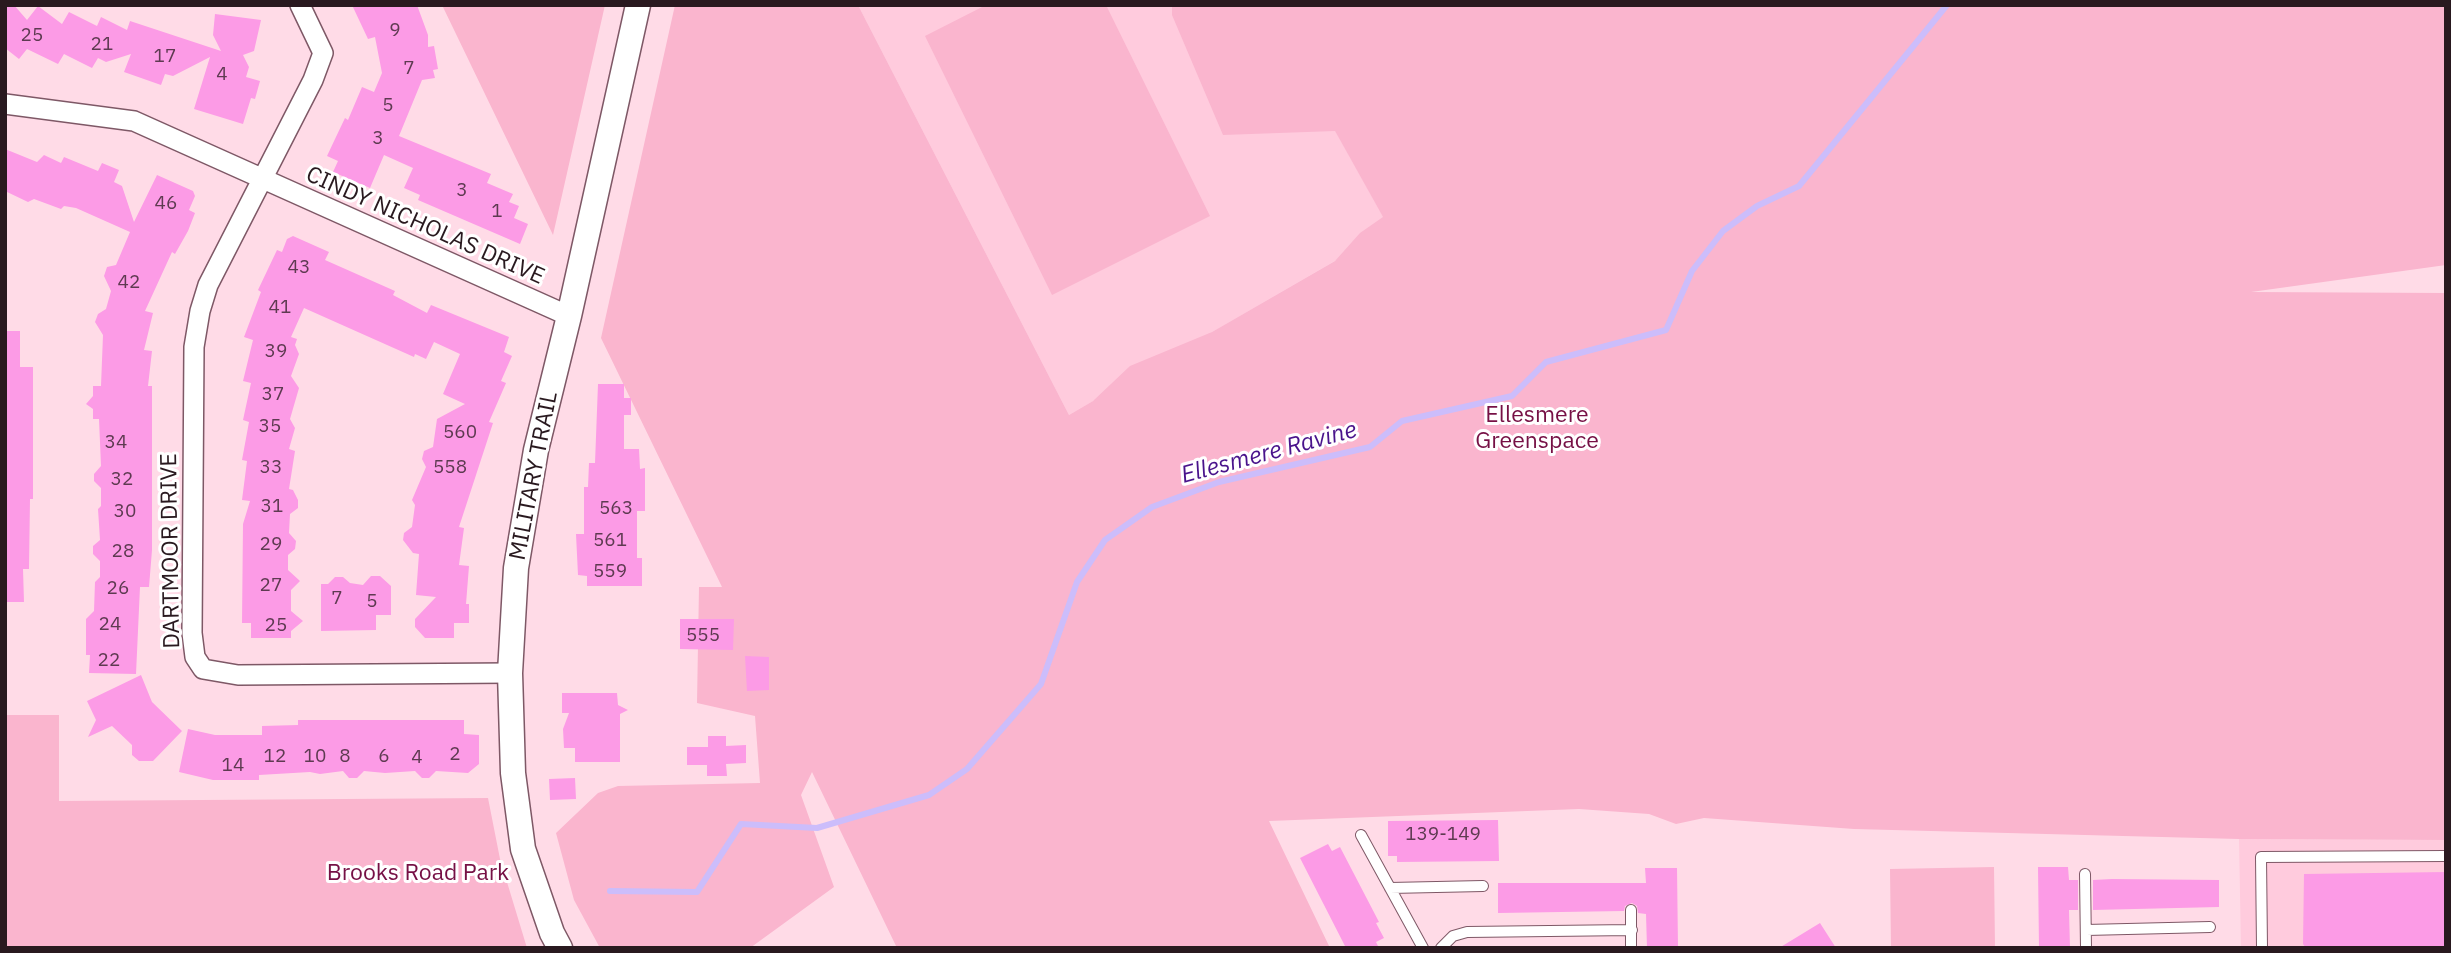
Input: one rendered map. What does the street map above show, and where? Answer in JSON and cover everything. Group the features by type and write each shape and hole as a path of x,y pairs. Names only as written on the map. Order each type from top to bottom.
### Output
{"street":[{"name":"DARTMOOR DRIVE","path":"300,5 323,53 208,285 200,310 194,360 192,633 195,657 203,669 238,675 510,673"},
{"name":"MILITARY TRAIL","path":"561,948 552,933 523,849 513,773 510,673 516,568 536,450 569,316 638,5"},
{"name":"CINDY NICHOLAS DRIVE","path":"5,104 134,121 569,316"}],"lane":[{"path":"1360,835 1423,948"},
{"path":"2262,948 2261,857 2446,856"},
{"path":"2085,874 2086,948"},
{"path":"1390,888 1483,886"},
{"path":"1631,910 1631,948"},
{"path":"2086,930 2210,927"},
{"path":"1441,948 1453,936 1467,932 1632,930"}],"shaded area":[{"path":"858,5 1265,5 1390,229 1069,415"},
{"path":"2239,839 2446,840 2446,948 2241,948"}],"green space":[{"path":"442,5 605,5 553,235"},
{"name":"Ellesmere Greenspace","path":"675,5 858,5 1069,415 1093,401 1130,366 1212,332 1335,261 1360,233 1383,217 1335,131 1223,135 1172,15 1172,5 2446,5 2446,265 2251,292 2446,293 2446,840 2239,839 1854,829 1704,818 1676,824 1649,814 1579,809 1269,821 1330,948 897,948 812,772 801,795 834,887 750,948 600,948 574,900 556,833 598,793 618,786 760,783 755,716 697,703 699,587 722,587 601,338"},
{"path":"986,5 1106,5 1210,216 1052,295 925,36"},
{"name":"Brooks Road Park","path":"5,715 59,715 59,801 488,798 500,859 527,948 5,948"},
{"path":"1994,867 1995,948 1891,948 1890,869"}],"building":[{"path":"5,5 14,5 27,20 38,6 62,24 69,12 97,26 101,17 127,30 130,21 221,51 213,35 215,14 261,20 254,51 243,55 249,67 246,77 260,81 255,99 251,98 243,124 194,109 210,57 173,76 165,74 161,85 124,72 131,54 106,62 98,58 92,68 64,54 58,64 27,49 19,59 5,48"},
{"path":"352,5 417,5 428,35 428,47 434,46 438,69 433,70 435,78 422,80 399,136 491,174 487,183 513,194 509,202 519,206 514,218 528,224 520,244 418,200 420,195 404,188 413,168 384,155 370,188 333,172 338,161 327,156 345,118 348,120 362,87 374,92 382,73 375,37 368,39"},
{"path":"5,149 37,162 44,155 61,163 64,157 98,171 102,163 119,170 114,182 122,186 134,222 157,175 193,191 195,196 189,210 195,213 188,231 175,254 172,252 145,311 153,313 144,350 152,351 148,386 152,386 152,550 149,587 140,587 136,674 89,673 90,655 86,655 86,619 94,611 95,582 100,577 100,561 93,554 93,546 100,540 98,509 101,506 101,488 94,481 94,474 101,466 99,419 93,419 93,409 86,404 93,396 93,386 101,386 103,335 95,322 98,314 106,309 111,291 104,276 107,267 116,265 130,232 76,208 64,206 61,209 34,199 28,202 5,191"},
{"path":"293,236 329,252 325,260 395,291 393,295 427,313 431,305 509,337 504,352 512,356 501,381 506,383 489,422 493,423 459,527 464,528 459,565 469,566 466,604 469,604 469,623 454,623 454,638 425,638 415,627 415,619 436,597 416,595 419,554 413,553 403,540 404,533 412,527 415,505 412,500 426,467 422,459 424,451 433,447 437,419 465,404 443,394 460,354 434,342 426,359 415,354 414,357 304,308 291,337 297,339 295,345 299,354 291,376 299,388 290,419 295,428 289,449 295,451 289,489 293,490 298,500 298,508 290,514 289,533 296,541 295,549 288,555 288,570 300,581 291,590 291,611 303,621 291,631 291,638 251,638 251,623 242,623 243,524 250,501 242,500 247,461 242,460 249,422 243,420 251,383 243,381 253,340 244,337 261,292 258,290 277,250 282,252 287,239"},
{"path":"5,331 20,331 20,367 33,367 33,499 30,499 29,569 23,569 24,602 5,602"},
{"path":"598,384 624,384 624,398 631,398 631,415 624,415 624,449 639,449 640,469 645,468 645,511 637,511 637,558 642,558 642,586 587,586 587,576 578,575 576,534 584,534 584,487 588,487 589,463 595,463"},
{"path":"371,576 380,576 391,586 391,615 376,615 376,630 321,631 321,584 328,584 335,577 343,577 350,583 363,585"},
{"path":"680,619 734,619 733,650 680,649"},
{"path":"745,656 769,657 769,690 747,691"},
{"path":"141,675 152,702 182,731 153,761 139,761 132,755 132,745 112,726 88,737 96,720 87,701"},
{"path":"562,693 617,693 618,705 628,710 620,714 620,762 575,762 575,748 564,748 563,729 569,713 562,713"},
{"path":"298,720 464,720 464,734 479,735 479,764 468,773 436,771 429,778 422,778 415,771 364,771 357,778 349,778 343,771 259,775 259,780 213,780 179,772 188,729 215,735 262,735 262,726 298,725"},
{"path":"708,736 726,736 726,746 746,745 746,763 726,764 727,776 707,776 707,765 687,765 687,747 708,747"},
{"path":"575,778 576,799 550,800 549,779"},
{"path":"1498,820 1499,861 1397,862 1397,856 1388,856 1388,821"},
{"path":"1328,844 1332,851 1340,847 1379,922 1376,923 1384,938 1376,942 1379,948 1346,948 1300,858"},
{"path":"2038,867 2068,867 2069,880 2078,880 2078,910 2069,910 2070,948 2039,948"},
{"path":"1645,868 1677,868 1678,948 1647,948 1646,914 1638,913 1637,906 1632,903 1625,906 1624,911 1498,913 1498,883 1646,883"},
{"path":"2446,872 2446,948 2306,948 2303,944 2304,874"},
{"path":"2093,880 2219,880 2219,907 2093,910"},
{"path":"1820,923 1836,948 1779,948"}],"waterway":[{"name":"Ellesmere Ravine","path":"610,891 697,892 741,824 817,828 929,795 967,769 1041,684 1077,582 1105,540 1152,507 1219,482 1370,447 1402,421 1512,396 1546,362 1666,330 1692,271 1723,231 1757,206 1799,186 1947,5"}]}
